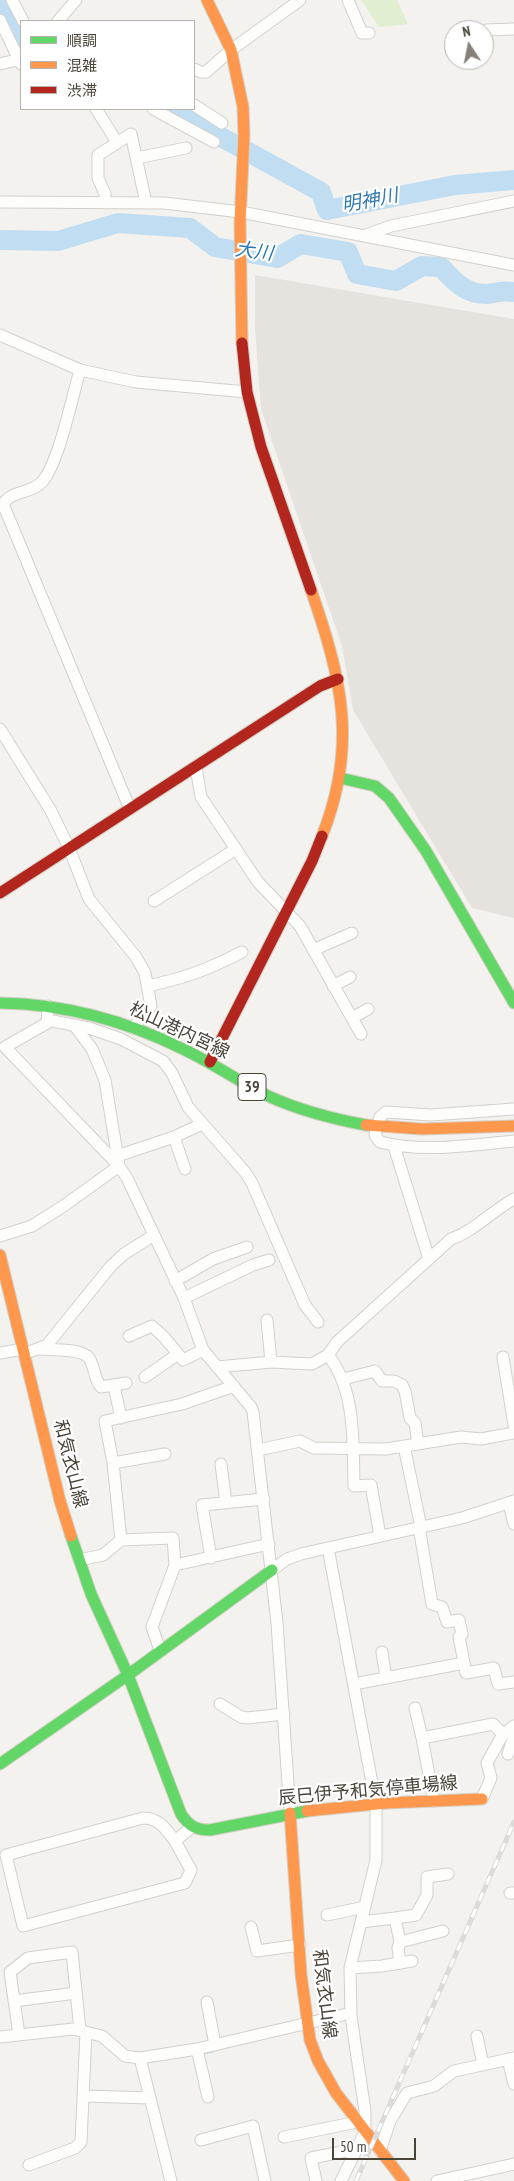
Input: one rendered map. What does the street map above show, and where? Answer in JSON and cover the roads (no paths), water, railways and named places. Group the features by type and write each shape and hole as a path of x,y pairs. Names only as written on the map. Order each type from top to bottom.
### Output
{"main road":[{"path":"207,0 231,50 240,90 244,135 241,217 242,342 247,392 261,447 325,629 338,679 342,718 340,778 324,835 210,1062"},
{"path":"0,893 320,686 338,679"},
{"path":"340,778 375,786 389,798 426,851 514,1002"},
{"name":"松山港内宮線","path":"0,1002 18,1002 97,1014 210,1062 238,1080 277,1099 330,1117 376,1127 418,1130 514,1126"},
{"name":"和気衣山線","path":"0,1255 60,1501 91,1594 128,1675"},
{"path":"0,1764 128,1675 272,1570"},
{"path":"128,1675 181,1814 192,1826"},
{"name":"辰巳伊予和気停車場線","path":"192,1826 198,1830 212,1830 290,1813 376,1804 482,1798"},
{"name":"和気衣山線","path":"290,1813 307,2024 313,2050 325,2075 357,2122 404,2181"}],"street":[{"path":"12,0 22,20"},
{"path":"59,20 76,0"},
{"path":"195,70 206,72 231,50 300,0"},
{"path":"348,0 362,34 370,33"},
{"path":"0,20 20,61 0,64"},
{"path":"494,30 514,29"},
{"path":"195,106 222,124"},
{"path":"97,110 117,142"},
{"path":"155,110 214,142"},
{"path":"105,203 105,194 98,178 98,155 131,134 146,203"},
{"path":"137,158 186,148"},
{"path":"366,235 391,226 514,201"},
{"path":"0,202 146,203 366,235 514,265"},
{"path":"0,335 80,370 136,382 247,392"},
{"path":"80,370 56,459 43,481 35,488 7,497 1,504 130,809"},
{"path":"0,729 51,811 69,848 89,900 136,957 145,973 151,1006 133,1028"},
{"path":"196,767 201,797 258,882 300,926 361,1034"},
{"path":"154,901 236,849"},
{"path":"313,950 352,933"},
{"path":"147,986 185,978 204,971 242,952"},
{"path":"333,986 350,977"},
{"path":"48,1006 46,1023 5,1047 118,1161 184,1298 203,1350 251,1407 272,1570 290,1813"},
{"path":"352,1018 368,1009"},
{"path":"47,1020 121,1039 163,1061 172,1073 188,1107 245,1172 252,1183 305,1305 318,1322"},
{"path":"74,1026 92,1049 105,1080 118,1161"},
{"path":"514,1109 431,1115 386,1112 380,1117 375,1135 380,1142 394,1146 433,1147 514,1141"},
{"path":"0,1236 32,1226 65,1205 118,1161 202,1124"},
{"path":"174,1136 185,1170"},
{"path":"394,1146 429,1259"},
{"path":"217,1367 271,1362 312,1364 328,1355 337,1342 451,1239 461,1236 514,1201"},
{"path":"37,1349 47,1345 56,1336 111,1266 124,1254 154,1235"},
{"path":"175,1281 213,1259 247,1247"},
{"path":"184,1298 253,1265 268,1260"},
{"path":"268,1320 271,1362"},
{"path":"129,1336 152,1326 183,1360 203,1350"},
{"path":"0,1353 37,1349 73,1351 83,1354 89,1358 101,1387 120,1385 120,1418"},
{"path":"145,1377 178,1354"},
{"path":"328,1355 340,1372 348,1398 354,1486 371,1485 380,1536"},
{"path":"503,1357 514,1425"},
{"path":"343,1379 375,1371 382,1381 394,1381 402,1385 405,1391 410,1418 415,1424 418,1444"},
{"path":"121,1540 113,1463 105,1422 182,1404 234,1386"},
{"path":"258,1450 300,1441 314,1448 386,1449 462,1437 481,1439 514,1432"},
{"path":"404,1446 420,1527 432,1604 442,1607 446,1622 459,1620 462,1634 459,1637 466,1673 494,1668 498,1684 514,1682"},
{"path":"113,1463 165,1454"},
{"path":"221,1464 226,1503"},
{"path":"211,1558 202,1506 264,1499"},
{"path":"272,1570 287,1559 462,1518 511,1502 514,1524"},
{"path":"79,1560 103,1555 121,1540 173,1538 175,1565 152,1627 160,1650"},
{"path":"175,1565 269,1544"},
{"path":"328,1548 376,1804 376,1860 350,1968 351,2013 365,2111 365,2132 341,2181"},
{"path":"382,1652 386,1678"},
{"path":"354,1684 464,1663"},
{"path":"220,1704 241,1717 247,1718 284,1714"},
{"path":"416,1708 434,1801"},
{"path":"422,1738 493,1724 509,1735"},
{"path":"482,1798 491,1778 487,1763 514,1726"},
{"path":"508,1754 509,1735"},
{"path":"143,1818 152,1818 162,1824 175,1841 191,1870 185,1883 23,1926 6,1855 143,1818"},
{"path":"175,1841 192,1826"},
{"path":"361,1922 416,1914 426,1895 427,1877 448,1874"},
{"path":"327,1916 365,1907"},
{"path":"395,1918 400,1942 398,1948 400,1963"},
{"path":"251,1927 258,1950 300,1945"},
{"path":"400,1942 443,1931"},
{"path":"19,2035 10,1972 28,1958 72,1952 76,1993 83,2031 84,2096 81,2142 74,2148 28,2165"},
{"path":"350,1968 412,1961"},
{"path":"14,2001 76,1993"},
{"path":"206,2002 215,2045"},
{"path":"0,2037 68,2029 83,2031 102,2036 125,2056 140,2058 197,2049 351,2013"},
{"path":"476,2036 483,2065"},
{"path":"197,2049 208,2097"},
{"path":"140,2058 171,2181"},
{"path":"380,2151 390,2121 408,2093 434,2086 454,2071 511,2059 514,2084"},
{"path":"84,2096 150,2098"},
{"path":"284,2137 357,2122"},
{"path":"202,2140 253,2126 262,2180"},
{"path":"316,2181 311,2158 357,2150"},
{"path":"437,2181 514,2164"}],"waterway":[{"name":"明神川","path":"0,2 20,41"},
{"name":"明神川","path":"172,110 321,192 327,210 455,185 514,180"},
{"name":"大川","path":"0,240 58,241 118,223 190,228 215,247 277,258 301,244 348,252 357,274 396,281 422,266 441,267 456,282 472,292 487,294 503,291 514,292"},
{"path":"204,2053 213,2051"}],"railway":[{"path":"356,2181 514,1822"}]}
